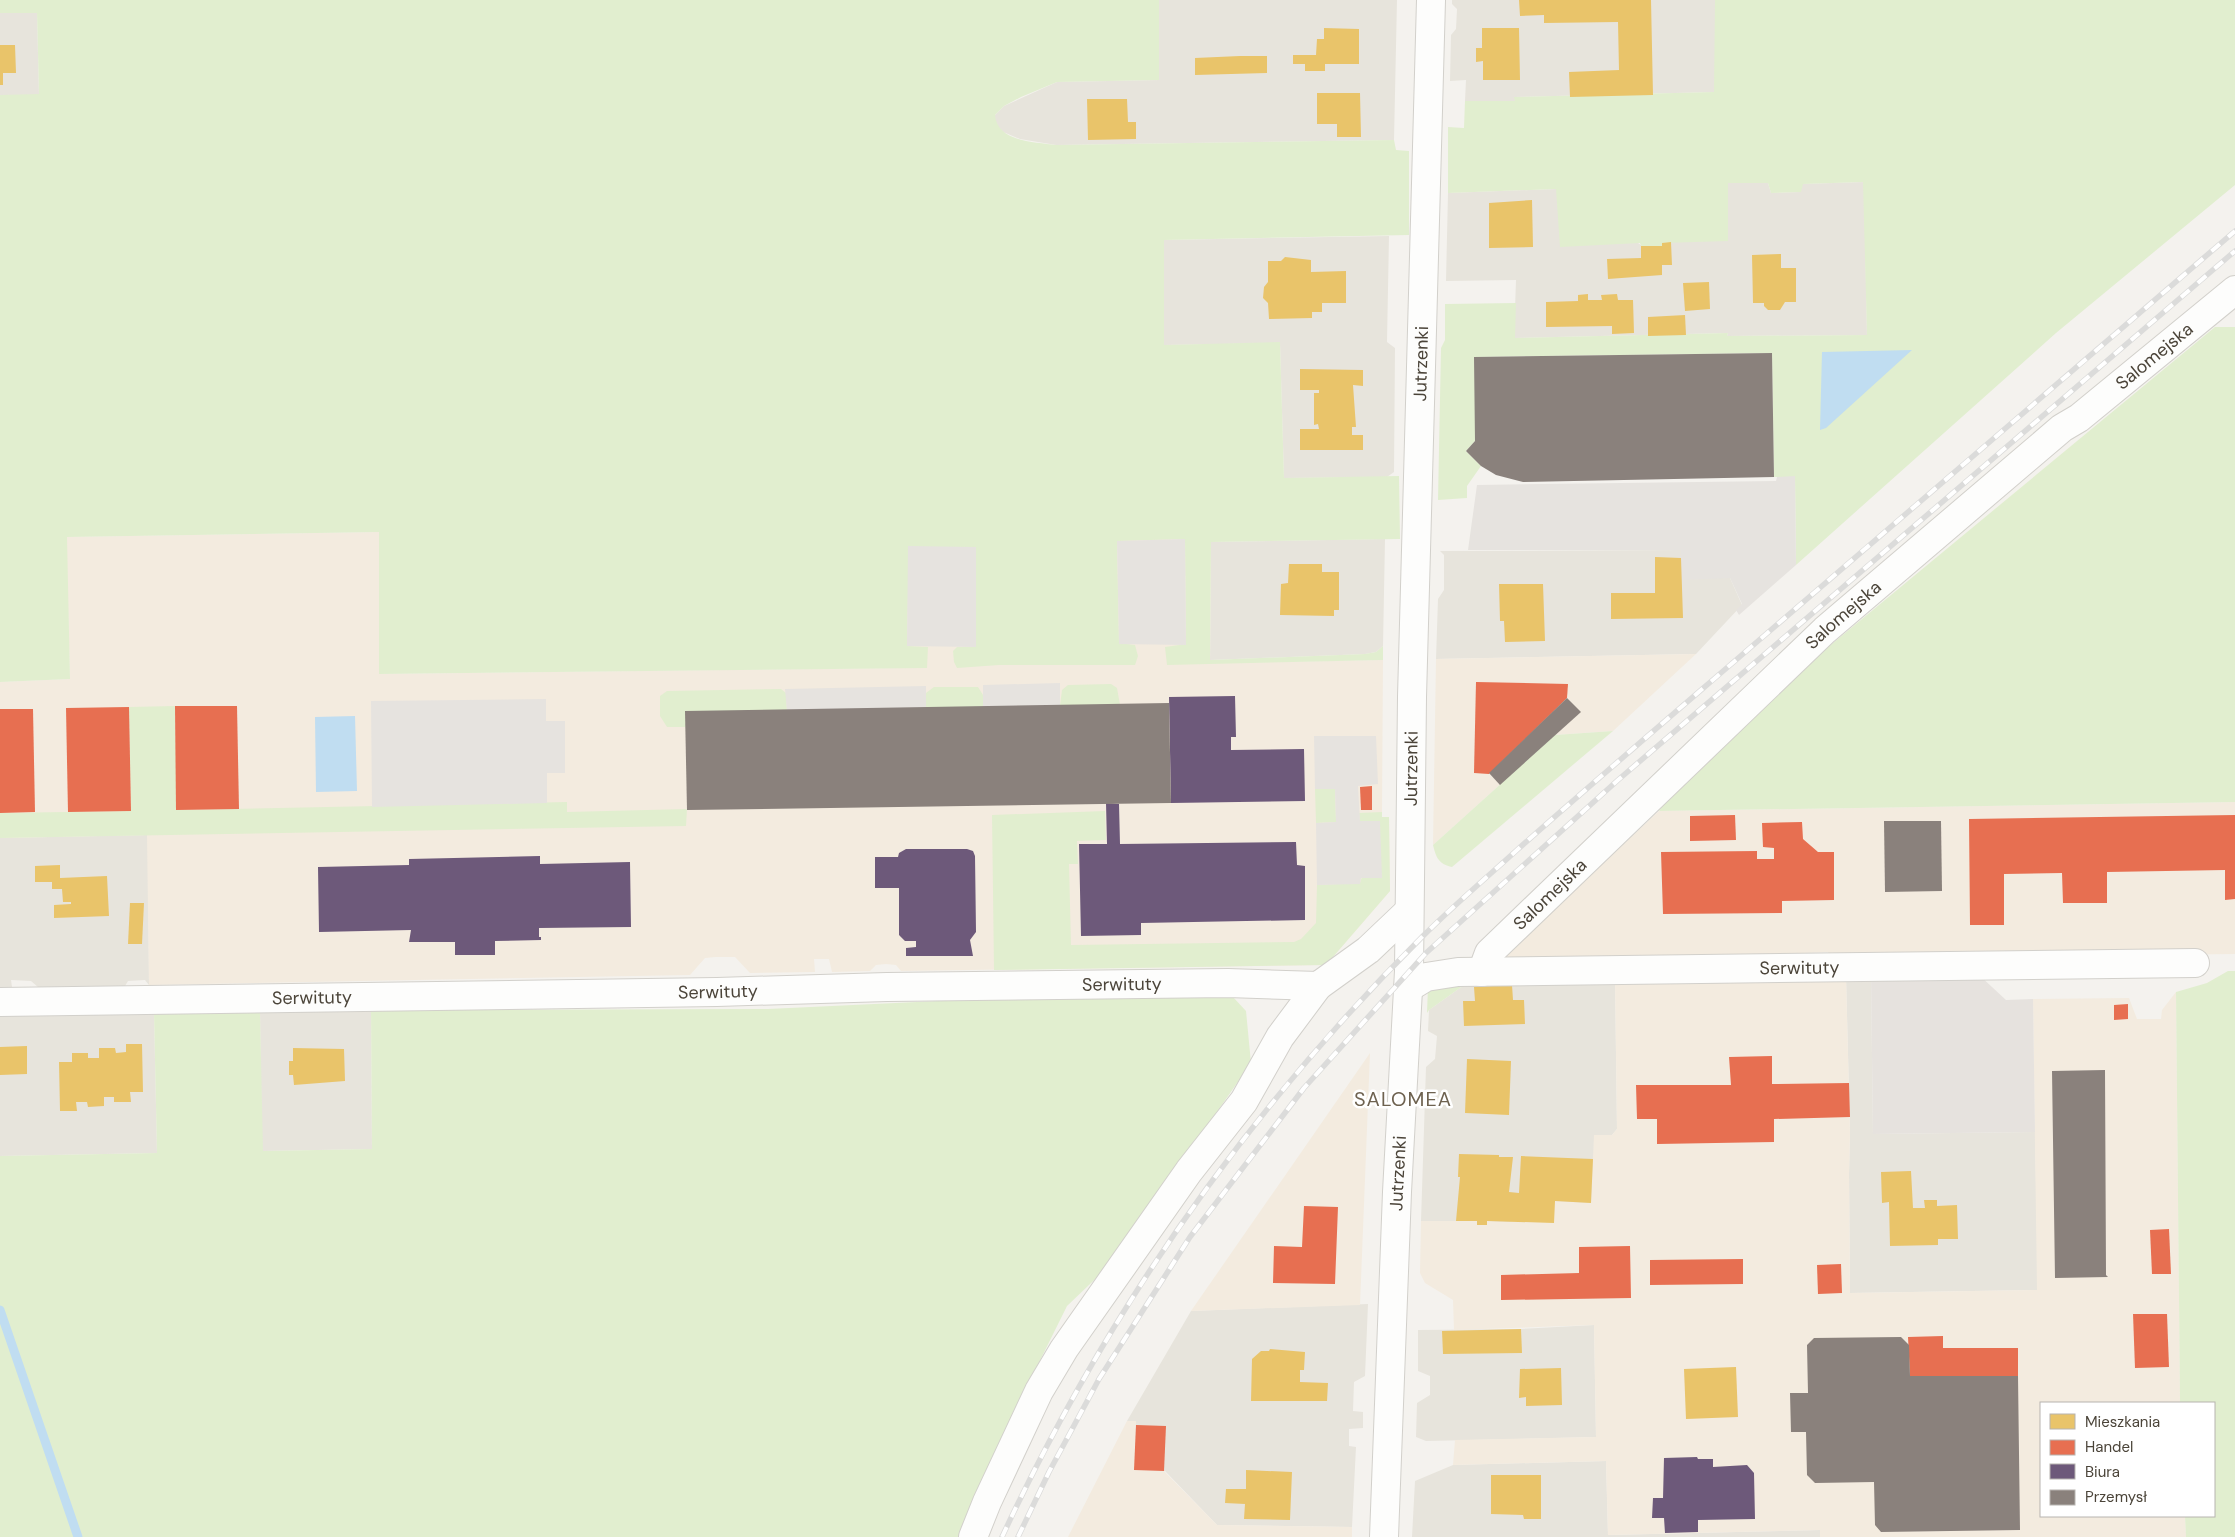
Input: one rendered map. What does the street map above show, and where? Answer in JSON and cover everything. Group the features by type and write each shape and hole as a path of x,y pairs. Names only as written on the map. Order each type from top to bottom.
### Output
{"street":[{"name":"Jutrzenki","path":"1384,1537 1396,1192 1408,988 1421,303 1430,0"},
{"name":"Salomejska","path":"1482,972 1490,953 1824,630 2062,428 2079,418 2235,290"},
{"path":"973,1537 1039,1391 1064,1349 1189,1171 1244,1101 1280,1037 1318,986 1368,950 1408,912"},
{"name":"Serwituty","path":"1408,988 1426,977 1444,973 2195,963"},
{"name":"Serwituty","path":"0,1002 1228,983 1318,986"}],"shaded area":[{"path":"1159,0 1397,0 1394,140 1056,145 1020,139 1001,131 995,123 995,115 1004,106 1057,82 1159,80"},
{"path":"1452,0 1715,0 1715,92 1515,97 1515,101 1465,101 1466,80 1450,81 1451,35 1456,29 1457,9 1452,4"},
{"path":"0,13 37,13 39,95 0,95"},
{"path":"1864,182 1867,335 1727,336 1728,333 1514,338 1516,280 1446,281 1448,193 1556,189 1641,245 1662,246 1662,243 1671,242 1728,183 1768,183 1771,193 1800,192 1802,184"},
{"path":"1389,236 1387,342 1395,348 1394,472 1387,477 1284,478 1280,343 1164,345 1164,240"},
{"path":"1795,476 1796,565 1739,615 1736,610 1742,604 1730,578 1681,580 1681,550 1468,550 1477,485 1776,481 1777,477"},
{"path":"1211,524 1210,663 1383,660 1382,817 1389,817 1390,891 1326,965 901,971 896,965 886,964 876,965 870,971 832,972 829,959 814,959 815,972 750,973 735,957 716,957 705,958 690,975 149,985 147,835 0,838 0,682 70,679 66,537 379,532 379,674 899,668 897,525"},
{"path":"1185,539 1186,645 1119,644 1117,541"},
{"path":"1385,539 1383,646 1376,652 1210,660 1211,542"},
{"path":"908,546 976,547 976,647 907,646"},
{"path":"1681,550 1681,558 1730,578 1742,605 1696,654 1436,659 1438,599 1444,590 1444,555 1440,551"},
{"path":"1696,654 1613,731 1555,735 1433,845 1436,659"},
{"path":"1060,683 1060,706 983,707 983,685"},
{"path":"926,686 926,708 787,711 785,689"},
{"path":"546,699 546,721 565,721 565,773 547,773 547,803 372,807 371,701"},
{"path":"1314,736 1376,736 1378,784 1358,786 1360,821 1380,821 1382,878 1361,878 1360,884 1317,885 1316,823 1336,822 1335,789 1315,789"},
{"path":"2235,802 2235,954 1831,959 1828,952 1803,953 1799,960 1506,964 1507,953 1659,811"},
{"path":"148,835 149,985 145,980 128,981 125,986 38,987 31,981 11,980 12,987 0,988 0,838"},
{"path":"1978,974 2006,1000 2033,999 2035,1132 1873,1134 1871,976"},
{"path":"1846,976 1871,976 1873,1134 2035,1132 2038,1290 1850,1293 1850,1133"},
{"path":"1846,976 1850,1133 1850,1293 2037,1290 2033,999 2129,998 2137,1019 2161,1019 2162,1010 2176,992 2180,1402 2040,1402 2040,1517 2185,1517 2186,1537 1820,1537 1820,1530 1608,1535 1606,1461 1453,1465 1455,1440 1596,1437 1594,1325 1454,1330 1453,1300 1425,1283 1420,1273 1421,1221 1477,1221 1478,1225 1487,1225 1487,1221 1510,1222 1555,1201 1591,1203 1594,1135 1612,1135 1617,1129 1615,979"},
{"path":"1474,978 1615,979 1617,1129 1612,1135 1591,1203 1554,1223 1487,1222 1487,1225 1477,1225 1477,1221 1421,1221 1426,1067 1435,1059 1437,1036 1428,1031 1429,1010"},
{"path":"371,1010 372,1149 262,1151 260,1012"},
{"path":"154,1013 157,1153 0,1156 0,1015"},
{"path":"1370,1053 1360,1305 1191,1311"},
{"path":"1368,1304 1365,1376 1354,1382 1353,1411 1363,1412 1363,1428 1349,1429 1349,1446 1356,1447 1352,1527 1217,1525 1165,1471 1134,1470 1136,1421 1127,1421 1191,1311"},
{"path":"1594,1325 1596,1437 1426,1441 1416,1437 1417,1403 1430,1395 1430,1376 1418,1371 1418,1330 1521,1329"},
{"path":"1127,1421 1136,1421 1135,1470 1164,1471 1217,1525 1352,1527 1352,1537 1068,1537"},
{"path":"1606,1461 1608,1535 1820,1530 1820,1537 1412,1537 1415,1481 1453,1465"}],"green space":[{"path":"0,0 1159,0 1159,80 1057,82 1004,106 995,115 997,124 1002,131 1018,139 1056,145 1394,140 1396,150 1409,151 1409,235 1164,240 1164,345 1280,342 1284,478 1399,476 1400,539 1211,542 1210,660 1365,654 1376,652 1383,646 1383,660 1167,665 1165,647 1186,644 1185,539 1117,541 1119,643 1135,645 1138,656 1135,665 999,665 957,668 954,662 953,651 957,647 975,647 909,546 907,646 928,647 927,668 379,674 379,532 67,537 70,679 0,682 0,95 39,94 37,13 0,13"},
{"path":"1715,0 2235,0 2235,185 2056,333 1796,565 1795,477 1774,477 1772,353 1475,357 1475,441 1466,451 1481,466 1467,486 1467,498 1438,500 1441,348 1445,340 1445,304 1516,303 1515,338 1728,333 1727,336 1867,335 1863,182 1803,184 1801,192 1771,193 1768,183 1728,183 1728,241 1662,243 1662,246 1641,246 1640,243 1560,247 1556,189 1448,193 1448,127 1464,128 1465,101 1515,101 1514,97 1714,92"},
{"path":"2215,327 2235,327 2235,802 1659,811 1679,781 1764,700"},
{"path":"1111,684 1117,688 1120,705 1060,706 1062,690 1068,685"},
{"path":"934,687 978,687 983,695 983,707 926,708 926,693"},
{"path":"781,689 786,693 787,711 686,727 667,727 660,716 660,696 667,691"},
{"path":"175,706 177,810 567,802 567,812 687,809 686,826 0,838 0,813 131,811 129,707"},
{"path":"1613,731 1452,867 1439,860 1433,845 1555,735"},
{"path":"1315,789 1335,789 1336,822 1316,823"},
{"path":"1105,811 1106,840 1077,841 1078,864 1069,864 1071,945 1294,942 1301,939 1316,923 1317,885 1360,883 1380,821 1360,821 1359,813 1382,812 1382,817 1389,817 1390,891 1326,965 994,970 992,815"},
{"path":"2228,971 2235,971 2235,1537 2186,1537 2185,1517 2215,1517 2215,1402 2180,1402 2176,992 2207,983"},
{"path":"1474,978 1429,1010 1427,1013 1428,987"},
{"path":"1089,994 1233,997 1246,1011 1251,1063 1111,1264 1067,1306 998,1445 959,1537 0,1537 0,1156 157,1153 154,1013 260,1012 263,1151 372,1149 371,1010 768,1009"}],"water":[{"path":"1912,350 1826,428 1820,430 1822,352"},
{"path":"355,716 357,791 316,792 315,717"}],"building: Mieszkania":[{"path":"1519,0 1651,0 1653,95 1570,97 1569,72 1619,70 1618,22 1544,23 1544,15 1520,16"},
{"path":"1324,28 1359,29 1359,64 1325,64 1325,71 1305,71 1305,64 1293,64 1293,55 1316,55 1317,39 1324,39"},
{"path":"1482,28 1519,28 1520,80 1483,80 1483,61 1476,62 1476,48 1482,48"},
{"path":"0,45 15,45 16,73 3,73 3,85 0,85"},
{"path":"1267,56 1267,73 1195,75 1195,58"},
{"path":"1317,93 1360,93 1361,137 1337,137 1337,124 1317,124"},
{"path":"1087,99 1127,99 1128,122 1136,122 1136,139 1088,140"},
{"path":"1532,200 1533,247 1489,248 1489,203"},
{"path":"1671,242 1672,265 1662,265 1662,275 1608,279 1607,259 1641,258 1641,246 1662,246 1662,243"},
{"path":"1781,254 1781,268 1796,268 1796,302 1785,302 1780,310 1768,310 1764,303 1753,303 1752,255"},
{"path":"1285,257 1311,260 1311,272 1346,271 1346,303 1322,303 1322,312 1312,312 1312,318 1269,319 1268,303 1263,298 1264,287 1268,282 1268,261 1281,261"},
{"path":"1709,282 1710,309 1685,311 1683,283"},
{"path":"1588,294 1588,300 1602,300 1601,295 1617,294 1618,300 1633,300 1634,333 1612,334 1612,326 1546,327 1546,302 1578,301 1578,295"},
{"path":"1685,315 1686,335 1648,336 1648,317"},
{"path":"1300,369 1363,370 1363,386 1353,385 1356,427 1352,427 1352,435 1363,435 1363,450 1300,450 1300,429 1319,429 1318,424 1314,425 1314,393 1319,393 1319,390 1300,390"},
{"path":"1655,557 1681,558 1683,618 1611,619 1611,593 1655,593"},
{"path":"1289,564 1322,564 1322,572 1339,572 1339,610 1334,610 1334,616 1280,615 1281,584 1288,583"},
{"path":"1499,584 1543,584 1545,641 1505,642 1504,621 1500,621"},
{"path":"60,865 60,878 107,876 109,916 54,918 54,905 71,904 71,902 63,902 62,889 52,889 52,882 35,882 35,866"},
{"path":"130,903 144,903 142,944 128,944"},
{"path":"1512,985 1513,1000 1524,1000 1525,1024 1464,1026 1463,1001 1475,1001 1474,987"},
{"path":"126,1044 142,1044 143,1092 130,1092 131,1102 114,1102 114,1097 104,1097 104,1106 88,1107 87,1102 76,1102 77,1111 60,1111 59,1062 72,1062 72,1053 88,1053 88,1058 99,1058 99,1048 115,1048 116,1053 126,1052"},
{"path":"27,1046 27,1074 0,1075 0,1047"},
{"path":"293,1048 344,1049 345,1081 294,1085 293,1075 289,1075 289,1061 293,1061"},
{"path":"1467,1059 1511,1061 1509,1115 1465,1113"},
{"path":"1459,1154 1513,1157 1509,1192 1519,1193 1521,1156 1593,1159 1591,1203 1555,1201 1554,1223 1487,1221 1487,1225 1477,1225 1477,1221 1456,1221 1460,1177 1458,1177"},
{"path":"1911,1171 1913,1208 1925,1208 1924,1200 1937,1200 1937,1206 1957,1205 1958,1239 1938,1239 1938,1245 1890,1246 1889,1202 1882,1203 1881,1172"},
{"path":"1521,1329 1522,1353 1443,1354 1442,1331"},
{"path":"1270,1349 1305,1352 1304,1370 1300,1370 1300,1382 1328,1383 1327,1401 1251,1401 1252,1359 1261,1351 1269,1351"},
{"path":"1736,1367 1738,1417 1686,1419 1684,1369"},
{"path":"1561,1368 1562,1405 1526,1406 1526,1397 1519,1398 1520,1369"},
{"path":"1246,1470 1292,1472 1290,1520 1244,1519 1245,1504 1225,1503 1226,1489 1246,1489"},
{"path":"1491,1475 1541,1475 1541,1519 1524,1519 1523,1515 1491,1514"}],"building: Handel":[{"path":"1476,682 1568,684 1567,698 1489,774 1474,773"},
{"path":"175,706 237,706 239,809 176,810"},
{"path":"129,707 131,811 68,812 66,708"},
{"path":"0,709 33,709 35,812 0,813"},
{"path":"1372,786 1372,810 1361,810 1360,787"},
{"path":"1735,815 1736,840 1690,841 1690,816"},
{"path":"2235,815 2235,899 2225,900 2225,870 2107,872 2107,903 2063,903 2062,873 2004,874 2004,925 1970,925 1969,819"},
{"path":"1802,822 1803,839 1818,852 1834,852 1834,900 1782,901 1782,913 1663,914 1661,852 1757,851 1757,859 1774,859 1774,848 1763,847 1762,823"},
{"path":"2128,1004 2128,1019 2114,1020 2114,1005"},
{"path":"1772,1056 1772,1084 1849,1083 1850,1117 1774,1119 1774,1142 1657,1144 1657,1119 1637,1119 1636,1085 1731,1085 1729,1057"},
{"path":"1304,1206 1338,1207 1335,1284 1273,1283 1274,1246 1302,1247"},
{"path":"2169,1229 2171,1274 2152,1274 2150,1230"},
{"path":"1630,1246 1631,1298 1501,1300 1501,1275 1579,1273 1579,1247"},
{"path":"1743,1259 1743,1284 1650,1285 1650,1260"},
{"path":"1841,1264 1842,1293 1818,1294 1817,1265"},
{"path":"2133,1314 2167,1314 2169,1367 2135,1368"},
{"path":"1943,1336 1943,1348 2018,1348 2018,1376 1910,1376 1908,1337"},
{"path":"1136,1425 1166,1426 1164,1471 1134,1470"}],"building: Biura":[{"path":"1235,696 1236,737 1231,737 1231,750 1304,749 1305,801 1171,803 1169,697"},
{"path":"1106,803 1119,804 1120,844 1296,842 1297,865 1305,866 1305,920 1141,923 1141,935 1081,936 1079,844 1107,844"},
{"path":"906,849 967,849 973,851 975,856 976,932 970,940 973,956 906,956 906,948 916,947 916,941 905,941 899,935 899,888 875,888 875,857 898,857 899,853"},
{"path":"540,856 540,864 630,862 631,927 539,928 541,940 495,941 495,955 455,955 455,942 409,942 411,930 319,932 318,867 409,865 409,859"},
{"path":"1697,1457 1698,1459 1713,1459 1713,1467 1747,1465 1754,1473 1755,1519 1698,1520 1698,1532 1665,1533 1664,1518 1652,1518 1653,1498 1663,1498 1664,1458"}],"building: Przemysł":[{"path":"1772,353 1774,477 1523,482 1496,475 1481,466 1466,451 1475,441 1474,357"},
{"path":"1567,698 1581,712 1500,785 1489,773"},
{"path":"1169,703 1171,803 687,810 685,711"},
{"path":"1884,821 1941,821 1942,891 1885,892"},
{"path":"2105,1070 2106,1275 2108,1277 2055,1278 2052,1071"},
{"path":"1901,1337 1909,1345 1910,1376 2018,1376 2020,1530 1881,1532 1875,1525 1874,1482 1815,1483 1807,1475 1806,1432 1791,1432 1790,1393 1808,1393 1807,1345 1814,1338"}],"waterway":[{"path":"0,1310 78,1537"}],"railway":[{"path":"1002,1537 1043,1454 1087,1373 1135,1294 1186,1218 1240,1144 1298,1072 1359,1003 1434,925 1547,823 2235,231"},
{"path":"1018,1537 1049,1472 1099,1379 1190,1237 1304,1088 1426,953 1618,780 2235,251"}],"district":[{"name":"SALOMEA","path":"1403,1099"}]}
